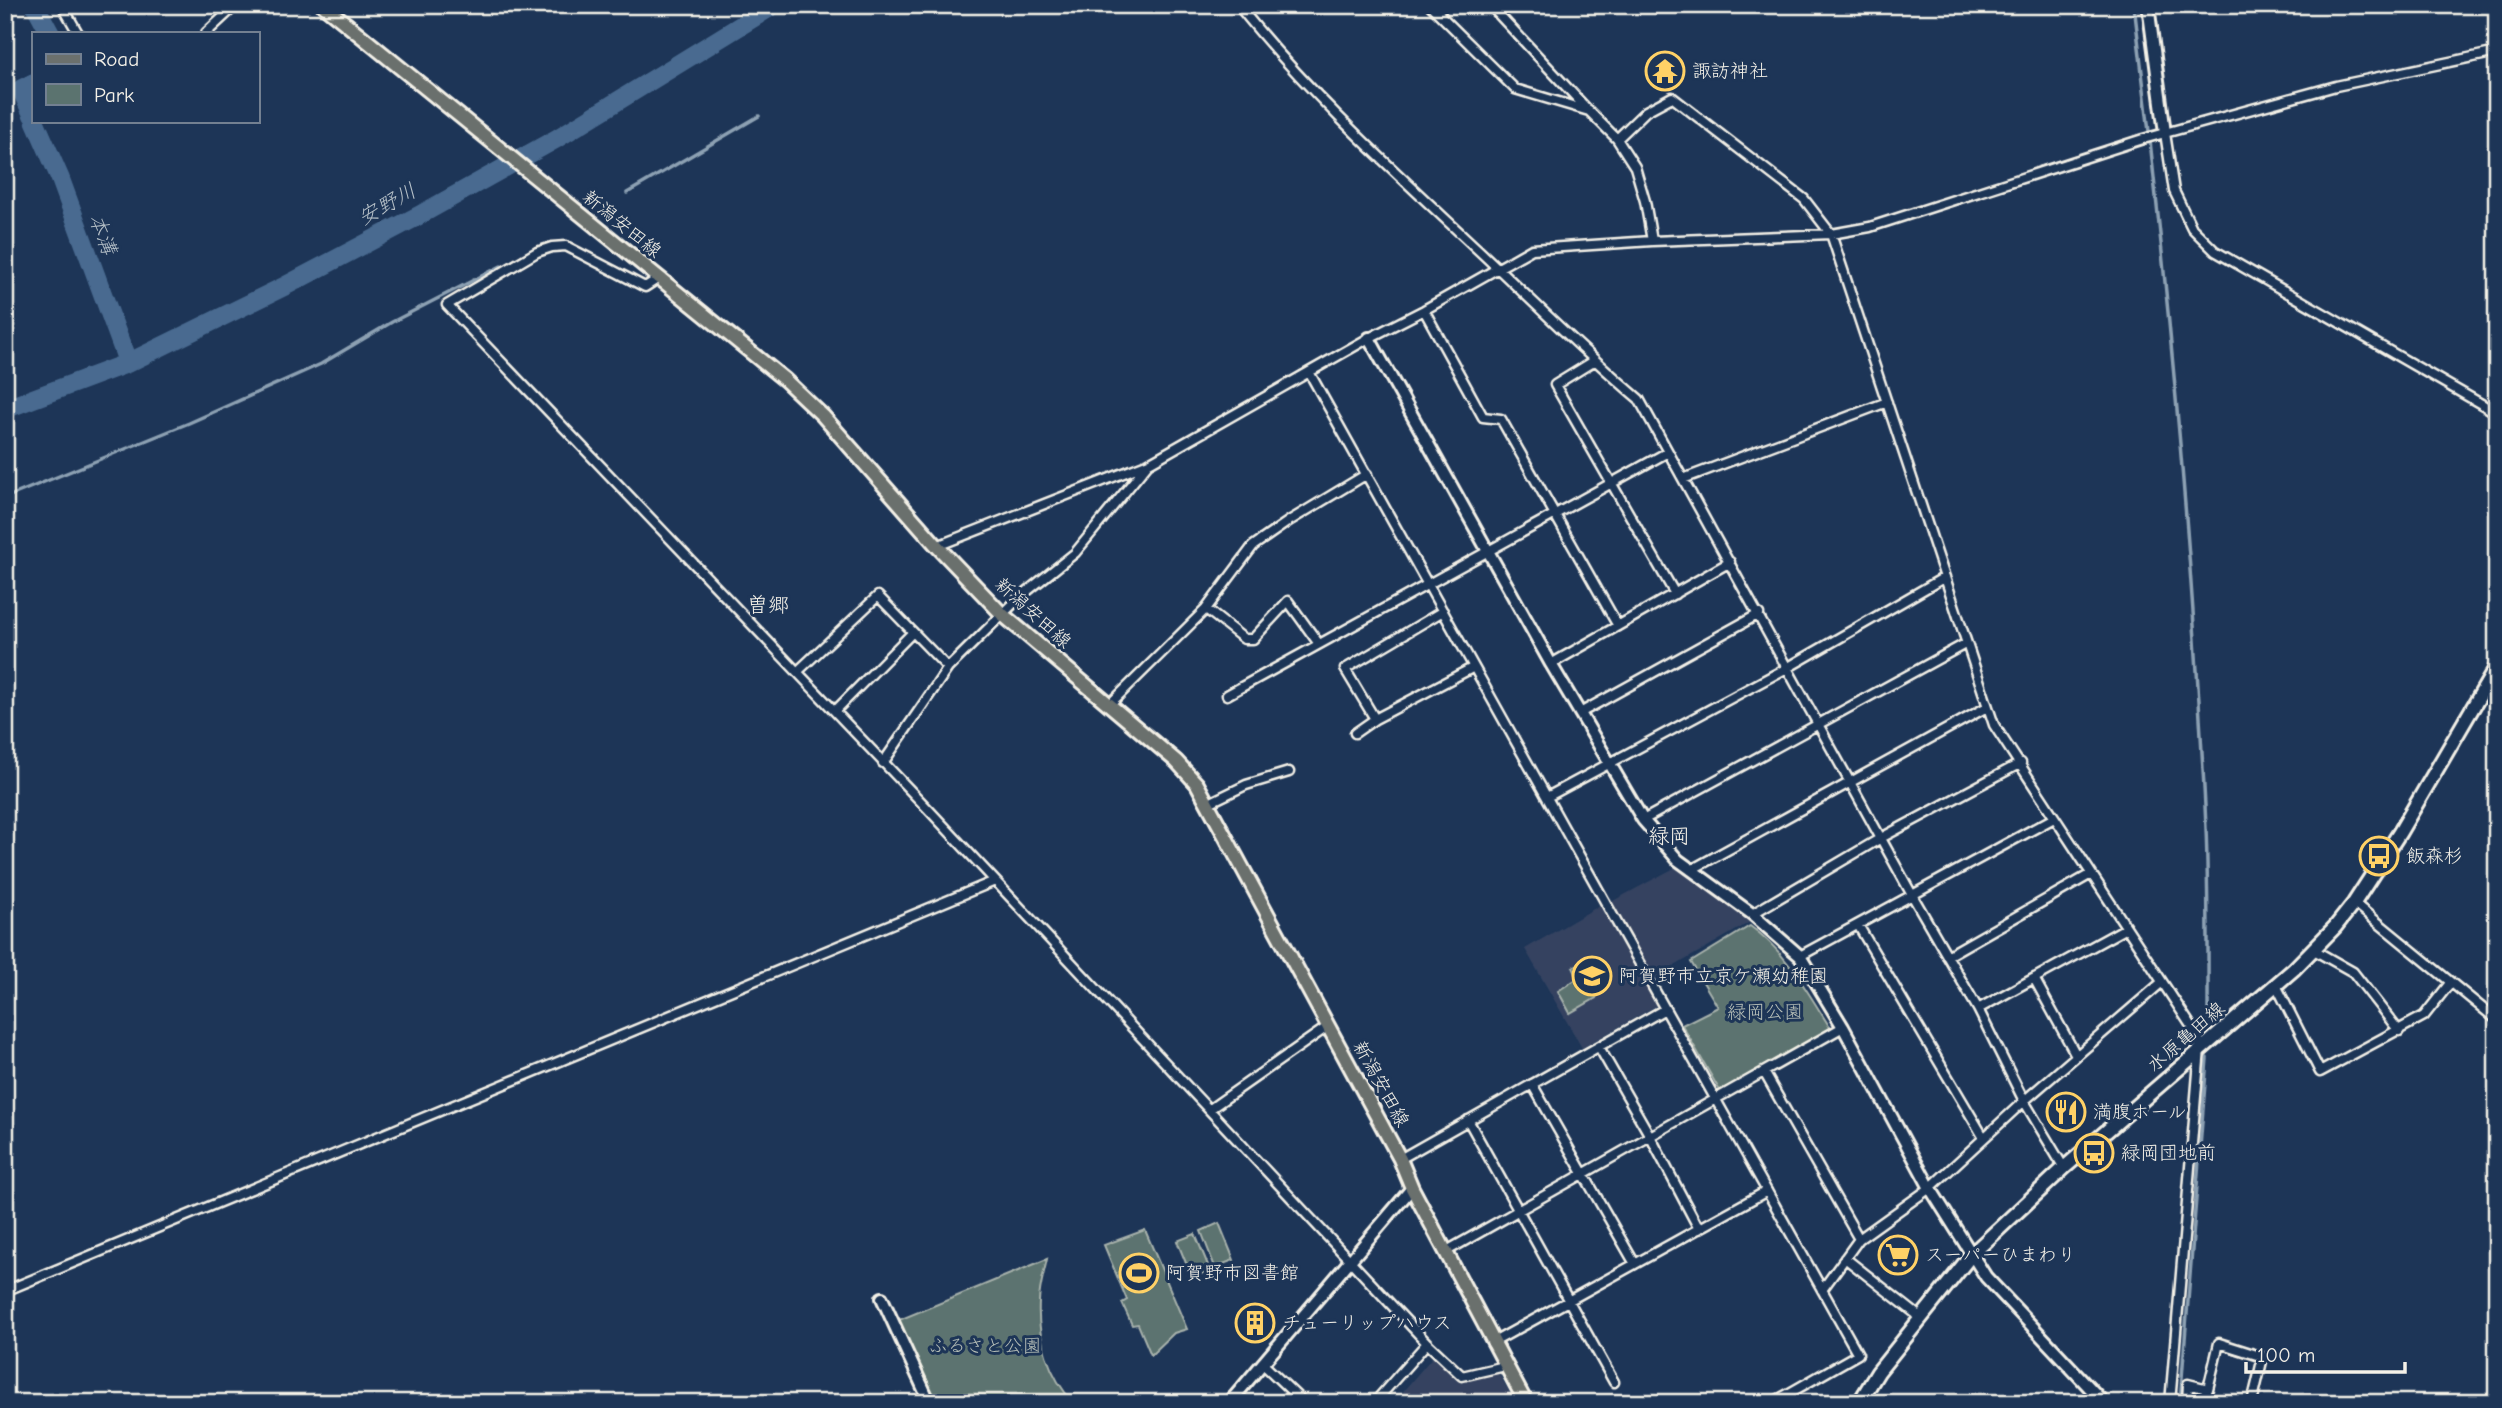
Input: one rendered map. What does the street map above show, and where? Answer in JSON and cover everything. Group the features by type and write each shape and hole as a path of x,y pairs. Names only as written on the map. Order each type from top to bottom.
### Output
{"main road":[{"name":"新潟安田線","path":"323,5 785,380 823,416 937,546 1002,614 1176,761 1197,784 1401,1159 1412,1188 1525,1403"},
{"name":"水原亀田線","path":"1859,1403 1878,1372 1972,1254 2064,1168 2314,950 2354,903 2400,832 2497,666"}],"street":[{"path":"62,5 77,32"},
{"path":"207,32 236,5"},
{"path":"1238,5 1321,97 1392,169 1594,361 1639,399 1912,895 1979,1009 2024,1101 2064,1168"},
{"path":"1433,8 1446,5"},
{"path":"1490,5 1618,139 1635,167 1653,241"},
{"path":"2148,5 2174,191 2192,228 2215,251 2497,413"},
{"path":"1433,8 1515,89 1589,111"},
{"path":"937,546 1149,463 1532,249 1831,234 1870,227 2165,133 2336,86 2497,52"},
{"path":"1618,139 1646,111 1672,97 1804,199 1831,234 1994,725 2199,1038 2170,1403"},
{"path":"659,278 645,287 566,246 552,247 537,252 447,304 835,711 1427,1343 1462,1376 1505,1366"},
{"path":"1424,310 1483,418 1501,419 1618,626"},
{"path":"1369,338 1551,664 1643,820 1678,860 1752,914 1800,956 1843,1027 1930,1188 1986,1277 2104,1403"},
{"path":"1594,361 1555,384 1675,594"},
{"path":"1309,372 1858,1354 1772,1403"},
{"path":"1683,480 1887,402"},
{"path":"1227,695 1668,452"},
{"path":"883,763 947,667 1020,597 1074,553 1149,463"},
{"path":"1110,704 1206,609 1253,546 1367,474"},
{"path":"1551,664 1730,562"},
{"path":"1547,797 1787,667 1945,577"},
{"path":"797,672 877,596 947,667"},
{"path":"1206,609 1244,639 1253,639 1289,601 1320,644"},
{"path":"1376,719 1345,669 1443,611"},
{"path":"1580,713 1759,614"},
{"path":"835,711 913,632"},
{"path":"1643,820 1965,644"},
{"path":"1356,733 1376,719 1474,667"},
{"path":"1691,870 1987,707"},
{"path":"1752,914 1881,838 2021,764"},
{"path":"1209,803 1246,785 1289,772"},
{"path":"1800,956 2054,818"},
{"path":"1947,956 2091,874"},
{"path":"5,1291 995,881"},
{"path":"2354,903 2497,1020"},
{"path":"1858,925 1984,1138"},
{"path":"1979,1009 2126,929"},
{"path":"2314,950 2353,972 2399,1031"},
{"path":"2035,980 2076,1055"},
{"path":"1822,1290 1859,1239 1930,1188 2024,1101 2161,983"},
{"path":"2276,985 2320,1072 2424,1016 2450,983"},
{"path":"1401,1159 1665,1009"},
{"path":"1210,1109 1327,1027"},
{"path":"1446,1252 1843,1027"},
{"path":"1599,1047 1699,1229"},
{"path":"1764,1072 1859,1239"},
{"path":"1532,1084 1635,1264"},
{"path":"1468,1120 1614,1382"},
{"path":"1229,1403 1412,1188"},
{"path":"1492,1343 1767,1191"},
{"path":"1845,1258 1920,1317"},
{"path":"882,1298 930,1403"},
{"path":"1374,1403 1427,1343"},
{"path":"2187,1403 2188,1384 2208,1389 2219,1343 2263,1357 2252,1403"},
{"path":"1262,1363 1304,1403"}],"shaded area":[{"path":"1680,865 1752,921 1654,978 1611,902"},
{"name":"阿賀野市立京ケ瀬幼稚園","path":"1602,904 1659,1004 1582,1048 1525,949"},
{"path":"1435,1354 1458,1381 1497,1371 1516,1403 1393,1403"}],"green space":[{"name":"緑岡公園","path":"1750,926 1785,960 1831,1029 1720,1091 1682,1025 1718,1007 1691,962"},
{"path":"1584,961 1599,986 1596,998 1570,1013 1558,991 1578,978 1573,967"},
{"path":"1219,1223 1234,1260 1215,1267 1201,1231"},
{"name":"阿賀野市図書館","path":"1145,1230 1187,1329 1174,1333 1151,1355 1138,1324 1132,1325 1122,1303 1127,1300 1104,1245"},
{"path":"1195,1234 1210,1270 1192,1278 1177,1241"},
{"name":"ふるさと公園","path":"1047,1259 1039,1297 1040,1329 1051,1369 1074,1403 934,1403 899,1320"}],"waterway":[{"name":"本溝","path":"35,5 49,32"},
{"name":"安野川","path":"5,409 128,363 287,285 556,139 774,5"},
{"path":"2134,5 2167,305 2193,606 2206,834 2208,1029"},
{"name":"本溝","path":"32,84 21,89 32,114"},
{"path":"627,193 759,116"},
{"name":"本溝","path":"35,122 60,178 128,363"},
{"path":"5,498 189,423 321,364 392,322 501,266"},
{"path":"2180,1403 2207,1058"}],"place":[{"name":"諏訪神社","path":"1665,71"},
{"name":"飯森杉","path":"2379,856"},
{"name":"阿賀野市立京ケ瀬幼稚園","path":"1592,976"},
{"name":"満腹ホール","path":"2066,1112"},
{"name":"緑岡団地前","path":"2094,1153"},
{"name":"スーパーひまわり","path":"1898,1255"},
{"name":"阿賀野市図書館","path":"1139,1273"},
{"name":"チューリップハウス","path":"1255,1323"}],"district":[{"name":"曽郷","path":"768,605"},
{"name":"緑岡","path":"1669,836"}]}
